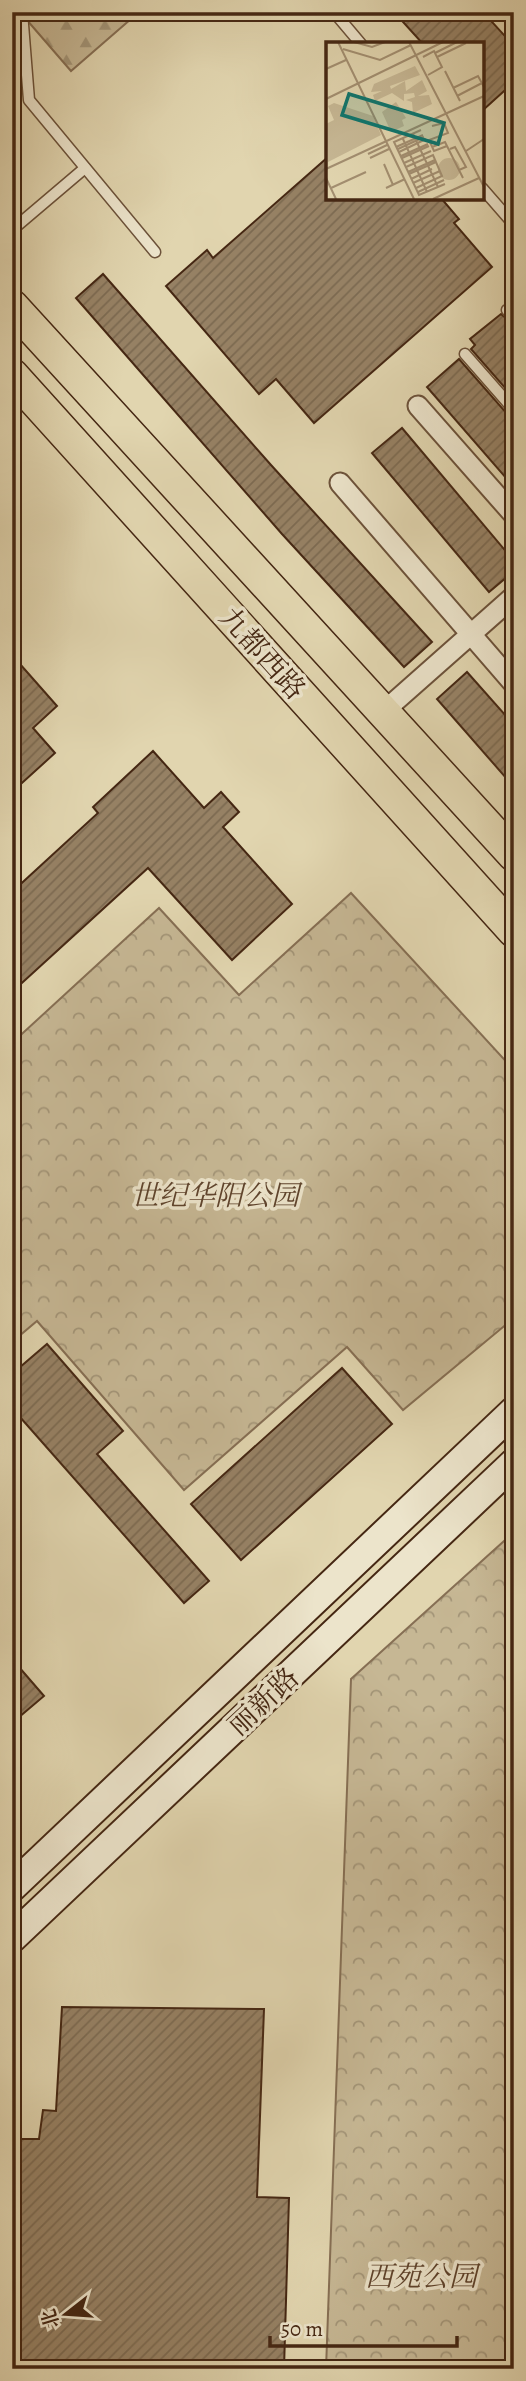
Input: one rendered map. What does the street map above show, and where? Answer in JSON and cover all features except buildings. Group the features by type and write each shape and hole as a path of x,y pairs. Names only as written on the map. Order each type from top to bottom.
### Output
{"main road":[{"name":"九都西路","path":"12,306 514,855"},
{"name":"九都西路","path":"12,375 514,931"},
{"name":"丽新路","path":"12,1886 514,1411"},
{"name":"丽新路","path":"12,1938 514,1463"}],"street":[{"path":"418,406 514,515"},
{"path":"340,483 514,684"},
{"path":"383,712 514,596"}],"lane":[{"path":"22,12 29,100 155,252"},
{"path":"334,12 359,42"},
{"path":"12,230 85,168"},
{"path":"484,190 509,219 514,215"},
{"path":"465,354 514,410"}],"green space":[{"path":"34,12 139,12 71,71 26,19"},
{"name":"世纪华阳公园","path":"351,893 514,1070 514,1318 403,1410 347,1347 184,1490 37,1321 12,1342 12,1043 159,908 239,995"},
{"name":"西苑公园","path":"514,1532 514,2369 326,2369 351,1679"}]}
